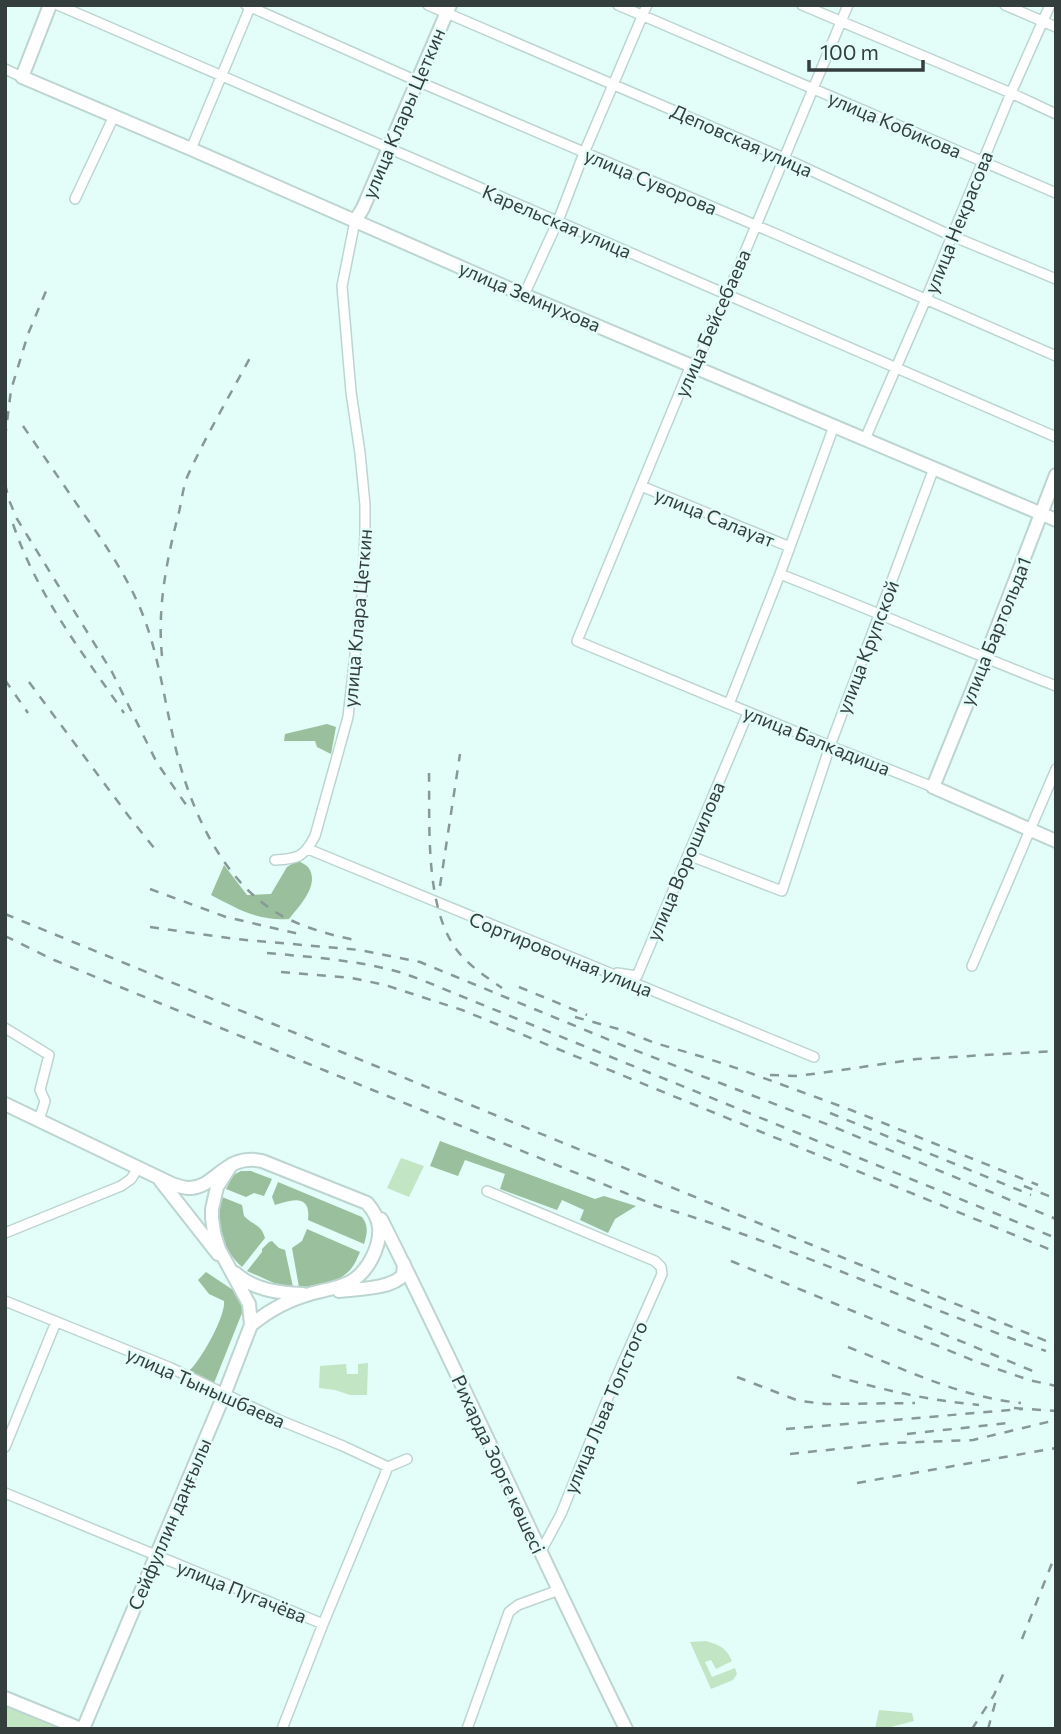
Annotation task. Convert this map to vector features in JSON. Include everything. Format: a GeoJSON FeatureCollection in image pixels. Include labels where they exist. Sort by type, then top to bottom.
{"type":"FeatureCollection","features":[{"type":"Feature","properties":{"kind":"main road"},"geometry":{"type":"LineString","coordinates":[[22,77],[50,5]]}},
{"type":"Feature","properties":{"kind":"main road","name":"улица Клары Цеткин"},"geometry":{"type":"LineString","coordinates":[[355,220],[363,208],[448,9]]}},
{"type":"Feature","properties":{"kind":"main road","name":"улица Земнухова"},"geometry":{"type":"LineString","coordinates":[[22,77],[524,295],[1056,520]]}},
{"type":"Feature","properties":{"kind":"main road","name":"улица Бартольда1"},"geometry":{"type":"LineString","coordinates":[[933,787],[1056,475]]}},
{"type":"Feature","properties":{"kind":"main road","name":"улица Балкадиша"},"geometry":{"type":"LineString","coordinates":[[933,787],[1056,841]]}},
{"type":"Feature","properties":{"kind":"main road"},"geometry":{"type":"LineString","coordinates":[[5,1104],[172,1184],[192,1188],[232,1164],[253,1159],[367,1203],[379,1227],[377,1245],[363,1271],[351,1282],[272,1309],[251,1325]]}},
{"type":"Feature","properties":{"kind":"main road"},"geometry":{"type":"LineString","coordinates":[[232,1164],[217,1187],[212,1209],[214,1233],[219,1249],[249,1304],[251,1325]]}},
{"type":"Feature","properties":{"kind":"main road"},"geometry":{"type":"LineString","coordinates":[[159,1179],[228,1265],[244,1280],[260,1288],[311,1294],[396,1285],[417,1294],[423,1302]]}},
{"type":"Feature","properties":{"kind":"main road","name":"Рихарда Зорге көшесі"},"geometry":{"type":"LineString","coordinates":[[367,1203],[379,1214],[404,1263],[626,1729]]}},
{"type":"Feature","properties":{"kind":"main road"},"geometry":{"type":"LineString","coordinates":[[377,1286],[401,1278],[404,1263]]}},
{"type":"Feature","properties":{"kind":"main road","name":"Сейфуллин даңғылы"},"geometry":{"type":"LineString","coordinates":[[83,1727],[251,1325]]}},
{"type":"Feature","properties":{"kind":"main road"},"geometry":{"type":"LineString","coordinates":[[5,1698],[83,1727]]}},
{"type":"Feature","properties":{"kind":"street","name":"Карельская улица"},"geometry":{"type":"LineString","coordinates":[[58,5],[1056,437]]}},
{"type":"Feature","properties":{"kind":"street","name":"Деповская улица"},"geometry":{"type":"LineString","coordinates":[[428,5],[448,9],[784,158],[952,236],[1056,279]]}},
{"type":"Feature","properties":{"kind":"street","name":"улица Кобикова"},"geometry":{"type":"LineString","coordinates":[[618,5],[1056,193]]}},
{"type":"Feature","properties":{"kind":"street"},"geometry":{"type":"LineString","coordinates":[[524,295],[647,5]]}},
{"type":"Feature","properties":{"kind":"street"},"geometry":{"type":"LineString","coordinates":[[802,5],[1056,114]]}},
{"type":"Feature","properties":{"kind":"street","name":"улица Бейсебаева"},"geometry":{"type":"LineString","coordinates":[[576,641],[691,365],[698,359],[727,295],[848,5]]}},
{"type":"Feature","properties":{"kind":"street"},"geometry":{"type":"LineString","coordinates":[[1005,5],[1056,27]]}},
{"type":"Feature","properties":{"kind":"street","name":"улица Некрасова"},"geometry":{"type":"LineString","coordinates":[[866,439],[1050,5]]}},
{"type":"Feature","properties":{"kind":"street"},"geometry":{"type":"LineString","coordinates":[[191,149],[249,6]]}},
{"type":"Feature","properties":{"kind":"street","name":"улица Суворова"},"geometry":{"type":"LineString","coordinates":[[249,6],[1056,356]]}},
{"type":"Feature","properties":{"kind":"street","name":"улица Земнухова"},"geometry":{"type":"LineString","coordinates":[[5,69],[22,77]]}},
{"type":"Feature","properties":{"kind":"street"},"geometry":{"type":"LineString","coordinates":[[75,199],[114,116]]}},
{"type":"Feature","properties":{"kind":"street","name":"улица Клара Цеткин"},"geometry":{"type":"LineString","coordinates":[[308,849],[315,836],[348,717],[362,594],[365,505],[351,392],[342,286],[355,220]]}},
{"type":"Feature","properties":{"kind":"street"},"geometry":{"type":"LineString","coordinates":[[729,704],[834,426]]}},
{"type":"Feature","properties":{"kind":"street","name":"улица Крупской"},"geometry":{"type":"LineString","coordinates":[[688,855],[782,891],[830,746],[934,468]]}},
{"type":"Feature","properties":{"kind":"street","name":"улица Салауат"},"geometry":{"type":"LineString","coordinates":[[641,486],[790,547]]}},
{"type":"Feature","properties":{"kind":"street","name":"улица Салауат"},"geometry":{"type":"LineString","coordinates":[[780,574],[1056,686]]}},
{"type":"Feature","properties":{"kind":"street","name":"улица Балкадиша"},"geometry":{"type":"LineString","coordinates":[[576,641],[933,787]]}},
{"type":"Feature","properties":{"kind":"street","name":"улица Ворошилова"},"geometry":{"type":"LineString","coordinates":[[601,971],[637,976],[748,713]]}},
{"type":"Feature","properties":{"kind":"street"},"geometry":{"type":"LineString","coordinates":[[972,966],[1056,769]]}},
{"type":"Feature","properties":{"kind":"street"},"geometry":{"type":"LineString","coordinates":[[275,860],[292,859],[308,849]]}},
{"type":"Feature","properties":{"kind":"street","name":"Сортировочная улица"},"geometry":{"type":"LineString","coordinates":[[308,849],[814,1057]]}},
{"type":"Feature","properties":{"kind":"street"},"geometry":{"type":"LineString","coordinates":[[5,1028],[49,1056],[40,1090],[45,1101],[39,1120]]}},
{"type":"Feature","properties":{"kind":"street"},"geometry":{"type":"LineString","coordinates":[[5,1233],[121,1186],[131,1179],[138,1168]]}},
{"type":"Feature","properties":{"kind":"street","name":"улица Льва Толстого"},"geometry":{"type":"LineString","coordinates":[[487,1191],[655,1261],[661,1267],[662,1274],[613,1385],[561,1514],[540,1553]]}},
{"type":"Feature","properties":{"kind":"street","name":"улица Тынышбаева"},"geometry":{"type":"LineString","coordinates":[[5,1301],[171,1368],[224,1395],[388,1467]]}},
{"type":"Feature","properties":{"kind":"street"},"geometry":{"type":"LineString","coordinates":[[5,1447],[56,1322]]}},
{"type":"Feature","properties":{"kind":"street"},"geometry":{"type":"LineString","coordinates":[[282,1729],[388,1467],[407,1459]]}},
{"type":"Feature","properties":{"kind":"street","name":"улица Пугачёва"},"geometry":{"type":"LineString","coordinates":[[5,1493],[323,1624]]}},
{"type":"Feature","properties":{"kind":"street"},"geometry":{"type":"LineString","coordinates":[[467,1729],[509,1612],[518,1605],[559,1590]]}},
{"type":"Feature","properties":{"kind":"green space"},"geometry":{"type":"Polygon","coordinates":[[[327,724],[336,727],[331,754],[317,747],[315,741],[284,741],[285,734],[327,724]]]}},
{"type":"Feature","properties":{"kind":"green space"},"geometry":{"type":"Polygon","coordinates":[[[298,860],[308,867],[312,880],[303,901],[289,919],[257,916],[211,895],[224,865],[247,895],[271,894],[287,867],[298,860]]]}},
{"type":"Feature","properties":{"kind":"green space"},"geometry":{"type":"Polygon","coordinates":[[[440,1141],[595,1199],[604,1196],[636,1206],[615,1219],[608,1233],[580,1220],[584,1210],[562,1200],[557,1210],[500,1189],[505,1174],[465,1160],[458,1176],[430,1166],[440,1141]]]}},
{"type":"Feature","properties":{"kind":"green space"},"geometry":{"type":"Polygon","coordinates":[[[401,1158],[424,1166],[409,1197],[387,1188],[401,1158]]]}},
{"type":"Feature","properties":{"kind":"green space"},"geometry":{"type":"Polygon","coordinates":[[[241,1171],[251,1171],[272,1179],[264,1196],[254,1193],[246,1197],[226,1189],[233,1175],[241,1171]]]}},
{"type":"Feature","properties":{"kind":"green space"},"geometry":{"type":"Polygon","coordinates":[[[278,1182],[362,1217],[367,1230],[364,1244],[308,1220],[304,1202],[294,1200],[275,1205],[272,1197],[278,1182]]]}},
{"type":"Feature","properties":{"kind":"green space"},"geometry":{"type":"Polygon","coordinates":[[[222,1197],[242,1205],[244,1216],[259,1228],[265,1238],[242,1267],[224,1244],[218,1226],[222,1197]]]}},
{"type":"Feature","properties":{"kind":"green space"},"geometry":{"type":"Polygon","coordinates":[[[307,1229],[360,1252],[350,1270],[332,1282],[299,1287],[292,1248],[302,1241],[307,1229]]]}},
{"type":"Feature","properties":{"kind":"green space"},"geometry":{"type":"Polygon","coordinates":[[[272,1241],[285,1250],[293,1287],[274,1283],[247,1271],[262,1249],[272,1241]]]}},
{"type":"Feature","properties":{"kind":"green space"},"geometry":{"type":"Polygon","coordinates":[[[206,1272],[233,1290],[244,1308],[214,1383],[188,1372],[211,1338],[224,1308],[224,1301],[209,1294],[198,1280],[206,1272]]]}},
{"type":"Feature","properties":{"kind":"green space"},"geometry":{"type":"Polygon","coordinates":[[[368,1363],[367,1395],[350,1395],[319,1388],[320,1366],[346,1364],[347,1374],[358,1374],[358,1364],[368,1363]]]}},
{"type":"Feature","properties":{"kind":"green space"},"geometry":{"type":"Polygon","coordinates":[[[706,1641],[722,1647],[732,1661],[716,1669],[711,1660],[705,1662],[712,1677],[735,1668],[737,1674],[733,1680],[711,1689],[690,1642],[706,1641]]]}},
{"type":"Feature","properties":{"kind":"green space"},"geometry":{"type":"Polygon","coordinates":[[[5,1704],[64,1729],[5,1729],[5,1704]]]}},
{"type":"Feature","properties":{"kind":"green space"},"geometry":{"type":"Polygon","coordinates":[[[879,1710],[912,1713],[914,1721],[875,1729],[879,1710]]]}},
{"type":"Feature","properties":{"kind":"railway"},"geometry":{"type":"LineString","coordinates":[[5,438],[11,390],[28,334],[49,284]]}},
{"type":"Feature","properties":{"kind":"railway"},"geometry":{"type":"LineString","coordinates":[[162,656],[164,583],[185,484],[251,356]]}},
{"type":"Feature","properties":{"kind":"railway"},"geometry":{"type":"LineString","coordinates":[[23,426],[105,545],[136,599],[154,648],[186,785],[196,811],[224,861],[241,883],[261,902],[284,917],[321,932],[360,941]]}},
{"type":"Feature","properties":{"kind":"railway"},"geometry":{"type":"LineString","coordinates":[[5,484],[17,519],[112,672],[157,763],[187,806]]}},
{"type":"Feature","properties":{"kind":"railway"},"geometry":{"type":"LineString","coordinates":[[13,524],[48,599],[124,713]]}},
{"type":"Feature","properties":{"kind":"railway"},"geometry":{"type":"LineString","coordinates":[[5,680],[28,713]]}},
{"type":"Feature","properties":{"kind":"railway"},"geometry":{"type":"LineString","coordinates":[[29,682],[158,853]]}},
{"type":"Feature","properties":{"kind":"railway"},"geometry":{"type":"LineString","coordinates":[[440,886],[460,754]]}},
{"type":"Feature","properties":{"kind":"railway"},"geometry":{"type":"LineString","coordinates":[[429,773],[431,868],[440,915],[448,936],[460,954],[502,988]]}},
{"type":"Feature","properties":{"kind":"railway"},"geometry":{"type":"LineString","coordinates":[[150,889],[226,917],[299,934]]}},
{"type":"Feature","properties":{"kind":"railway"},"geometry":{"type":"LineString","coordinates":[[5,914],[1056,1345]]}},
{"type":"Feature","properties":{"kind":"railway"},"geometry":{"type":"LineString","coordinates":[[150,927],[235,939],[360,950],[420,962],[624,1046],[829,1125],[1056,1219]]}},
{"type":"Feature","properties":{"kind":"railway"},"geometry":{"type":"LineString","coordinates":[[5,936],[54,960],[657,1206],[804,1257],[1046,1351]]}},
{"type":"Feature","properties":{"kind":"railway"},"geometry":{"type":"LineString","coordinates":[[267,953],[350,962],[413,977],[1056,1238]]}},
{"type":"Feature","properties":{"kind":"railway"},"geometry":{"type":"LineString","coordinates":[[281,972],[352,978],[385,985],[462,1010],[1056,1252]]}},
{"type":"Feature","properties":{"kind":"railway"},"geometry":{"type":"LineString","coordinates":[[519,987],[587,1015]]}},
{"type":"Feature","properties":{"kind":"railway"},"geometry":{"type":"LineString","coordinates":[[575,1017],[742,1070],[851,1110],[1038,1185]]}},
{"type":"Feature","properties":{"kind":"railway"},"geometry":{"type":"LineString","coordinates":[[770,1075],[795,1076],[917,1059],[1056,1051]]}},
{"type":"Feature","properties":{"kind":"railway"},"geometry":{"type":"LineString","coordinates":[[830,1113],[1031,1195]]}},
{"type":"Feature","properties":{"kind":"railway"},"geometry":{"type":"LineString","coordinates":[[1024,1186],[1056,1199]]}},
{"type":"Feature","properties":{"kind":"railway"},"geometry":{"type":"LineString","coordinates":[[731,1261],[977,1362],[1029,1380],[1056,1386]]}},
{"type":"Feature","properties":{"kind":"railway"},"geometry":{"type":"LineString","coordinates":[[924,1326],[1040,1374]]}},
{"type":"Feature","properties":{"kind":"railway"},"geometry":{"type":"LineString","coordinates":[[848,1347],[954,1388],[1021,1403]]}},
{"type":"Feature","properties":{"kind":"railway"},"geometry":{"type":"LineString","coordinates":[[832,1375],[905,1394],[979,1405]]}},
{"type":"Feature","properties":{"kind":"railway"},"geometry":{"type":"LineString","coordinates":[[737,1377],[799,1401],[826,1404],[915,1403]]}},
{"type":"Feature","properties":{"kind":"railway"},"geometry":{"type":"LineString","coordinates":[[1014,1408],[1056,1411]]}},
{"type":"Feature","properties":{"kind":"railway"},"geometry":{"type":"LineString","coordinates":[[786,1429],[1023,1409]]}},
{"type":"Feature","properties":{"kind":"railway"},"geometry":{"type":"LineString","coordinates":[[790,1454],[892,1443],[973,1440],[1056,1420]]}},
{"type":"Feature","properties":{"kind":"railway"},"geometry":{"type":"LineString","coordinates":[[907,1434],[1008,1423]]}},
{"type":"Feature","properties":{"kind":"railway"},"geometry":{"type":"LineString","coordinates":[[857,1483],[1056,1448]]}},
{"type":"Feature","properties":{"kind":"railway"},"geometry":{"type":"LineString","coordinates":[[1022,1639],[1056,1553]]}},
{"type":"Feature","properties":{"kind":"railway"},"geometry":{"type":"LineString","coordinates":[[972,1729],[994,1695],[1005,1670]]}},
{"type":"Feature","properties":{"kind":"railway"},"geometry":{"type":"LineString","coordinates":[[988,1729],[996,1700]]}}]}
